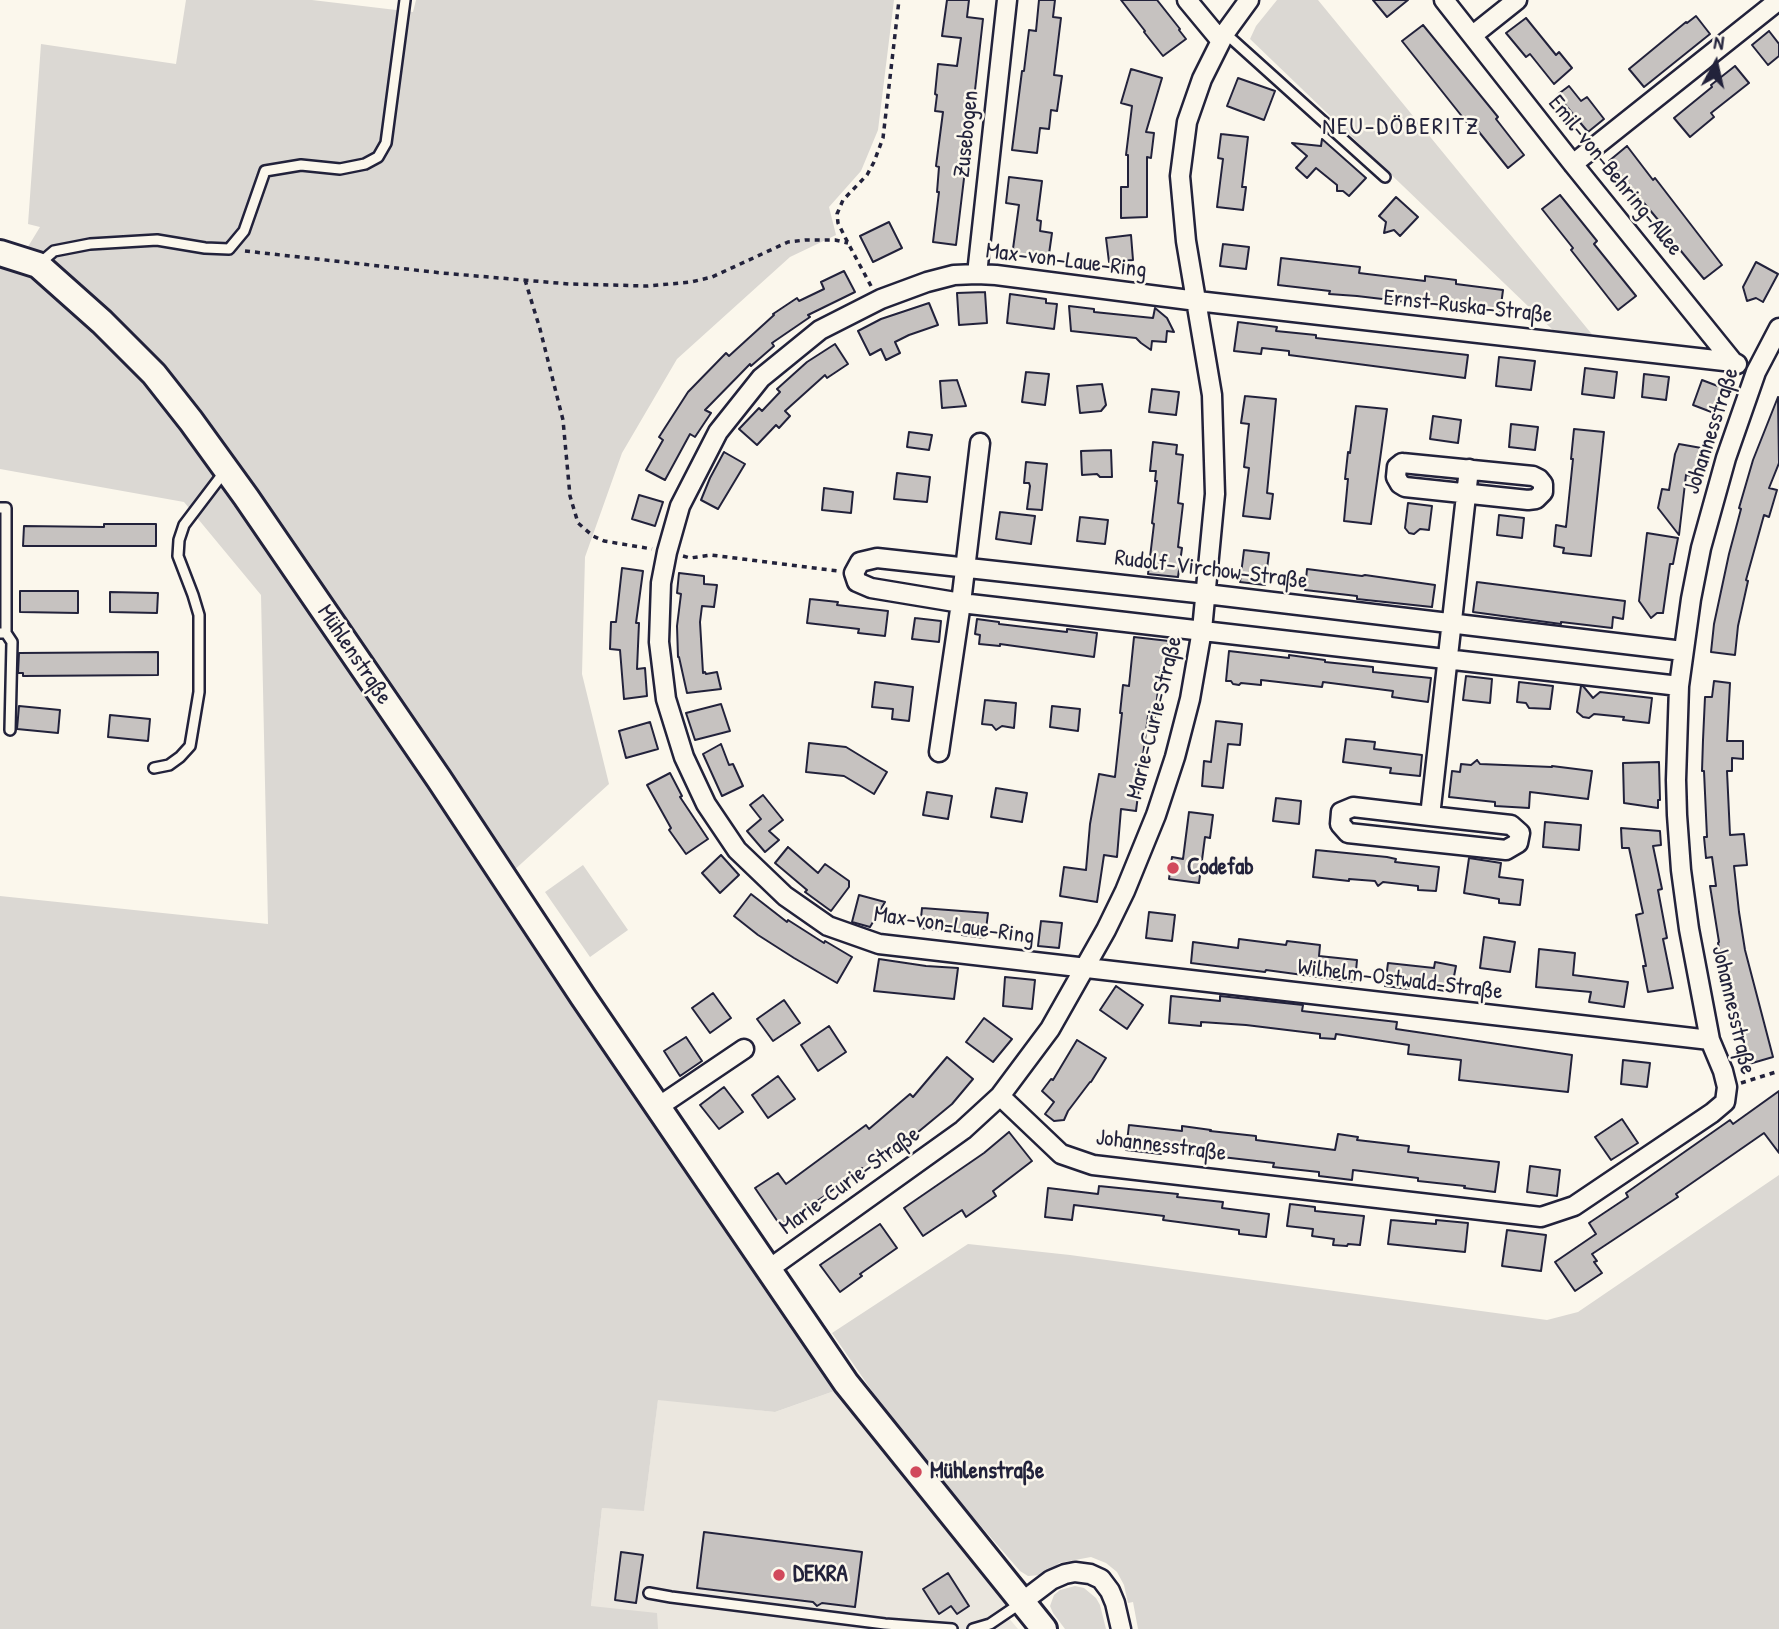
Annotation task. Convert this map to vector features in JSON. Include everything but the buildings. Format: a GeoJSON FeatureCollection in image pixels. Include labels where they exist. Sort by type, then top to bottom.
{"type":"FeatureCollection","features":[{"type":"Feature","properties":{"kind":"street","name":"Zusebogen"},"geometry":{"type":"LineString","coordinates":[[977,274],[1007,0]]}},
{"type":"Feature","properties":{"kind":"street"},"geometry":{"type":"LineString","coordinates":[[1187,0],[1223,37]]}},
{"type":"Feature","properties":{"kind":"street","name":"Marie-Curie-Straße"},"geometry":{"type":"LineString","coordinates":[[769,1269],[963,1130],[1000,1097],[1050,1029],[1106,930],[1156,815],[1190,699],[1202,630],[1215,494],[1212,395],[1186,241],[1180,176],[1186,121],[1202,79],[1223,37],[1249,0]]}},
{"type":"Feature","properties":{"kind":"street","name":"Emil-von-Behring-Allee"},"geometry":{"type":"LineString","coordinates":[[1444,0],[1733,362],[1756,372]]}},
{"type":"Feature","properties":{"kind":"street"},"geometry":{"type":"LineString","coordinates":[[1473,36],[1517,0]]}},
{"type":"Feature","properties":{"kind":"street"},"geometry":{"type":"LineString","coordinates":[[1573,164],[1779,0]]}},
{"type":"Feature","properties":{"kind":"street","name":"Mühlenstraße"},"geometry":{"type":"LineString","coordinates":[[0,253],[38,265],[102,322],[154,374],[191,421],[439,779],[846,1383],[1044,1629]]}},
{"type":"Feature","properties":{"kind":"street","name":"Max-von-Laue-Ring"},"geometry":{"type":"LineString","coordinates":[[1084,968],[879,944],[828,926],[785,896],[737,850],[706,804],[684,757],[666,699],[659,642],[662,583],[667,552],[680,506],[718,432],[761,378],[820,330],[879,300],[927,282],[954,275],[977,274],[1197,301]]}},
{"type":"Feature","properties":{"kind":"street","name":"Ernst-Ruska-Straße"},"geometry":{"type":"LineString","coordinates":[[1197,301],[1733,362]]}},
{"type":"Feature","properties":{"kind":"street","name":"Johannesstraße"},"geometry":{"type":"LineString","coordinates":[[1000,1097],[1061,1154],[1093,1165],[1541,1217],[1574,1206],[1712,1114],[1725,1102],[1727,1087],[1710,1041],[1689,929],[1680,856],[1676,780],[1679,686],[1701,548],[1726,458],[1756,372],[1779,328]]}},
{"type":"Feature","properties":{"kind":"street"},"geometry":{"type":"LineString","coordinates":[[939,752],[961,603],[980,443]]}},
{"type":"Feature","properties":{"kind":"street"},"geometry":{"type":"LineString","coordinates":[[1402,463],[1409,463],[1533,476],[1543,484],[1543,492],[1536,499],[1467,494],[1405,487],[1396,477],[1397,467],[1402,463]]}},
{"type":"Feature","properties":{"kind":"street"},"geometry":{"type":"LineString","coordinates":[[1430,816],[1469,469]]}},
{"type":"Feature","properties":{"kind":"street","name":"Rudolf-Virchow-Straße"},"geometry":{"type":"LineString","coordinates":[[854,573],[860,562],[877,558],[1683,651]]}},
{"type":"Feature","properties":{"kind":"street"},"geometry":{"type":"LineString","coordinates":[[854,573],[857,582],[871,588],[961,603],[1679,686]]}},
{"type":"Feature","properties":{"kind":"street"},"geometry":{"type":"LineString","coordinates":[[1353,807],[1430,816],[1511,825],[1520,833],[1518,843],[1506,850],[1348,833],[1340,824],[1341,812],[1353,807]]}},
{"type":"Feature","properties":{"kind":"street","name":"Wilhelm-Ostwald-Straße"},"geometry":{"type":"LineString","coordinates":[[1084,968],[1710,1041]]}},
{"type":"Feature","properties":{"kind":"street"},"geometry":{"type":"LineString","coordinates":[[658,1107],[744,1049]]}},
{"type":"Feature","properties":{"kind":"street"},"geometry":{"type":"LineString","coordinates":[[1022,1602],[1065,1573],[1090,1574],[1101,1579],[1110,1591],[1121,1629]]}},
{"type":"Feature","properties":{"kind":"lane"},"geometry":{"type":"LineString","coordinates":[[38,265],[54,251],[90,244],[157,240],[229,249],[244,231],[265,171],[301,165],[340,169],[365,164],[378,157],[386,143],[405,0]]}},
{"type":"Feature","properties":{"kind":"lane"},"geometry":{"type":"LineString","coordinates":[[1223,37],[1385,177]]}},
{"type":"Feature","properties":{"kind":"lane"},"geometry":{"type":"LineString","coordinates":[[154,768],[169,765],[190,746],[200,692],[199,615],[178,556],[179,540],[184,525],[226,469]]}},
{"type":"Feature","properties":{"kind":"lane"},"geometry":{"type":"LineString","coordinates":[[0,508],[6,508],[3,633],[12,642],[10,730]]}},
{"type":"Feature","properties":{"kind":"lane"},"geometry":{"type":"LineString","coordinates":[[649,1593],[885,1624],[952,1629]]}},
{"type":"Feature","properties":{"kind":"lane"},"geometry":{"type":"LineString","coordinates":[[973,1629],[990,1624],[1022,1602]]}},
{"type":"Feature","properties":{"kind":"path"},"geometry":{"type":"LineString","coordinates":[[879,300],[838,223],[837,214],[843,200],[867,175],[883,138],[899,0]]}},
{"type":"Feature","properties":{"kind":"path"},"geometry":{"type":"LineString","coordinates":[[229,249],[442,273],[569,284],[648,286],[712,277],[788,242],[835,240],[848,243]]}},
{"type":"Feature","properties":{"kind":"path"},"geometry":{"type":"LineString","coordinates":[[525,279],[563,420],[570,496],[578,523],[593,536],[604,541],[679,553],[683,557],[711,555],[854,573]]}},
{"type":"Feature","properties":{"kind":"path"},"geometry":{"type":"LineString","coordinates":[[1727,1087],[1779,1071]]}},
{"type":"Feature","properties":{"kind":"shaded area"},"geometry":{"type":"Polygon","coordinates":[[[186,0],[312,0],[413,12],[416,0],[894,0],[878,130],[861,171],[829,207],[836,235],[790,257],[677,359],[622,453],[585,557],[582,674],[609,784],[512,872],[175,382],[26,250],[40,227],[28,224],[41,44],[176,64],[186,0]]]}},
{"type":"Feature","properties":{"kind":"shaded area"},"geometry":{"type":"Polygon","coordinates":[[[1277,0],[1318,0],[1595,338],[1556,333],[1250,39],[1256,26],[1277,0]]]}},
{"type":"Feature","properties":{"kind":"shaded area"},"geometry":{"type":"Polygon","coordinates":[[[0,262],[35,275],[142,375],[212,466],[840,1389],[775,1412],[658,1400],[644,1511],[602,1508],[591,1606],[657,1613],[658,1629],[0,1629],[0,896],[268,924],[261,595],[184,502],[0,469],[0,262]]]}},
{"type":"Feature","properties":{"kind":"shaded area"},"geometry":{"type":"Polygon","coordinates":[[[583,865],[628,930],[590,957],[545,892],[583,865]]]}},
{"type":"Feature","properties":{"kind":"shaded area"},"geometry":{"type":"Polygon","coordinates":[[[1779,1175],[1779,1629],[1138,1629],[1133,1602],[1128,1603],[1124,1585],[1117,1572],[1106,1563],[1091,1557],[1059,1563],[1041,1575],[1028,1576],[1020,1571],[905,1439],[832,1333],[968,1244],[1070,1255],[1547,1320],[1578,1312],[1779,1175]]]}},
{"type":"Feature","properties":{"kind":"shaded area"},"geometry":{"type":"Polygon","coordinates":[[[840,1389],[1021,1605],[1007,1616],[1018,1629],[593,1629],[591,1606],[602,1508],[644,1510],[658,1399],[775,1412],[840,1389]]]}},
{"type":"Feature","properties":{"kind":"shaded area"},"geometry":{"type":"Polygon","coordinates":[[[1075,1586],[1084,1588],[1096,1598],[1106,1629],[1065,1629],[1053,1613],[1050,1606],[1054,1595],[1060,1590],[1075,1586]]]}},
{"type":"Feature","properties":{"kind":"place","name":"Codefab"},"geometry":{"type":"Point","coordinates":[1173,868]}},
{"type":"Feature","properties":{"kind":"place","name":"Mühlenstraße"},"geometry":{"type":"Point","coordinates":[916,1472]}},
{"type":"Feature","properties":{"kind":"place","name":"DEKRA"},"geometry":{"type":"Point","coordinates":[779,1575]}},
{"type":"Feature","properties":{"kind":"district","name":"NEU-DÖBERITZ"},"geometry":{"type":"Point","coordinates":[1401,128]}}]}
